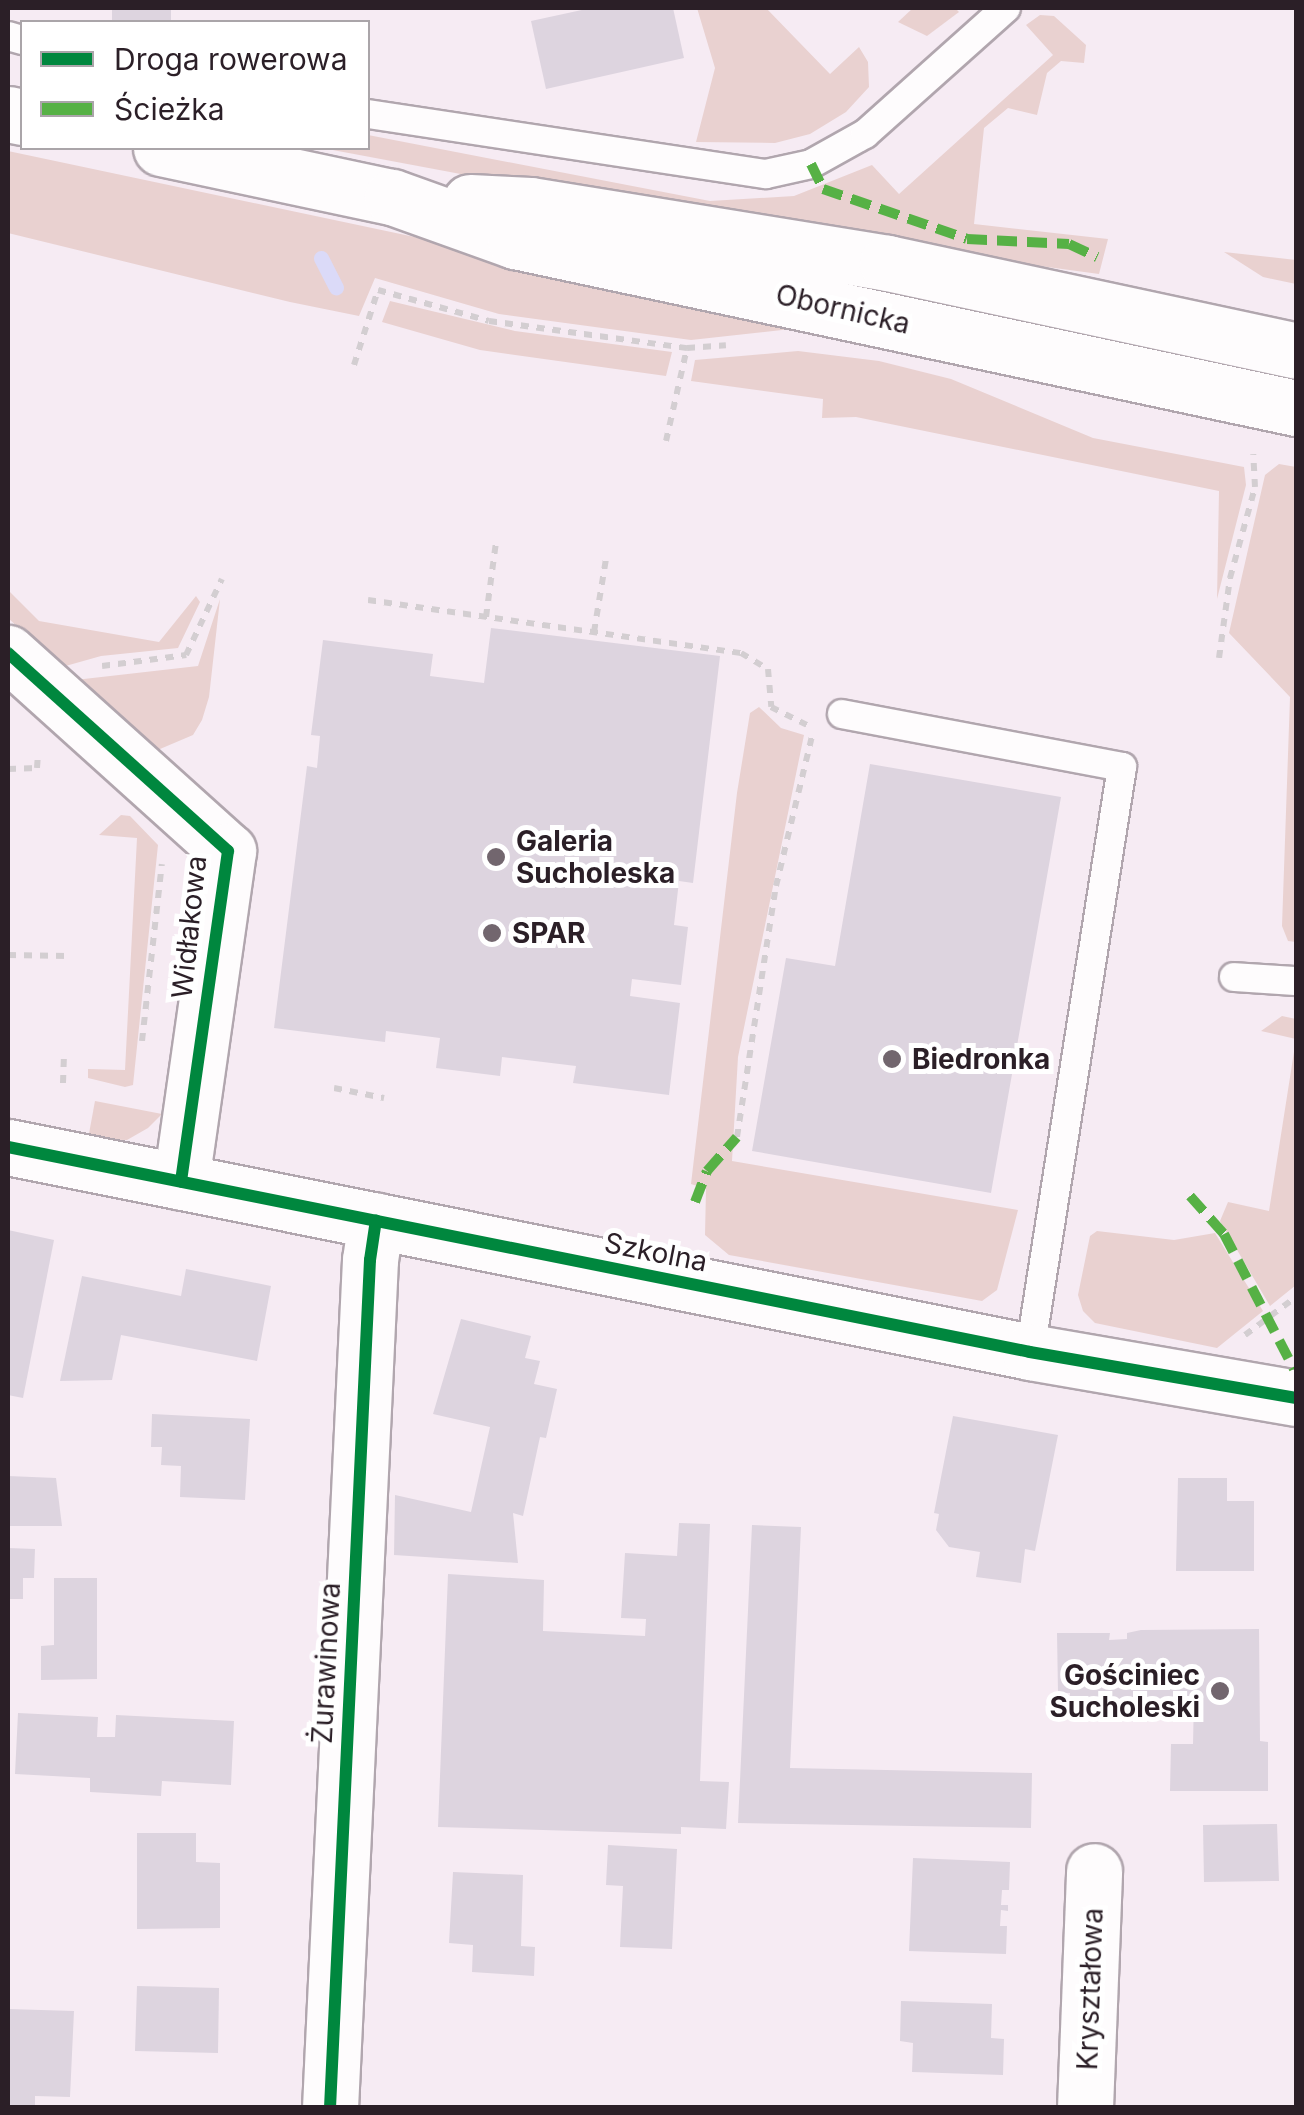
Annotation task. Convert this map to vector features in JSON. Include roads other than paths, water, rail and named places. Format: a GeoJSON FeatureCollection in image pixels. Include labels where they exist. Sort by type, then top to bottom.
{"type":"FeatureCollection","features":[{"type":"Feature","properties":{"kind":"street","name":"Obornicka"},"geometry":{"type":"LineString","coordinates":[[170,150],[392,198],[515,241],[1296,408]]}},
{"type":"Feature","properties":{"kind":"street","name":"Obornicka"},"geometry":{"type":"LineString","coordinates":[[392,198],[530,205],[868,260],[1296,351]]}},
{"type":"Feature","properties":{"kind":"street","name":"Widłakowa"},"geometry":{"type":"LineString","coordinates":[[8,652],[228,851],[181,1182]]}},
{"type":"Feature","properties":{"kind":"street","name":"Szkolna"},"geometry":{"type":"LineString","coordinates":[[8,1148],[1030,1352],[1296,1398]]}},
{"type":"Feature","properties":{"kind":"street","name":"Żurawinowa"},"geometry":{"type":"LineString","coordinates":[[330,2108],[370,1260],[376,1220]]}},
{"type":"Feature","properties":{"kind":"street","name":"Kryształowa"},"geometry":{"type":"LineString","coordinates":[[1085,2108],[1094,1870]]}},
{"type":"Feature","properties":{"kind":"lane"},"geometry":{"type":"LineString","coordinates":[[370,114],[766,174],[811,164],[865,134],[1006,8]]}},
{"type":"Feature","properties":{"kind":"lane"},"geometry":{"type":"LineString","coordinates":[[828,718],[1122,767],[1030,1352]]}},
{"type":"Feature","properties":{"kind":"lane"},"geometry":{"type":"LineString","coordinates":[[1234,977],[1296,981]]}},
{"type":"Feature","properties":{"kind":"waterway"},"geometry":{"type":"LineString","coordinates":[[321,258],[336,287]]}},
{"type":"Feature","properties":{"kind":"place","name":"Galeria Sucholeska"},"geometry":{"type":"Point","coordinates":[496,857]}},
{"type":"Feature","properties":{"kind":"place","name":"SPAR"},"geometry":{"type":"Point","coordinates":[492,933]}},
{"type":"Feature","properties":{"kind":"place","name":"Biedronka"},"geometry":{"type":"Point","coordinates":[892,1059]}},
{"type":"Feature","properties":{"kind":"place","name":"Gościniec Sucholeski"},"geometry":{"type":"Point","coordinates":[1220,1691]}}]}
